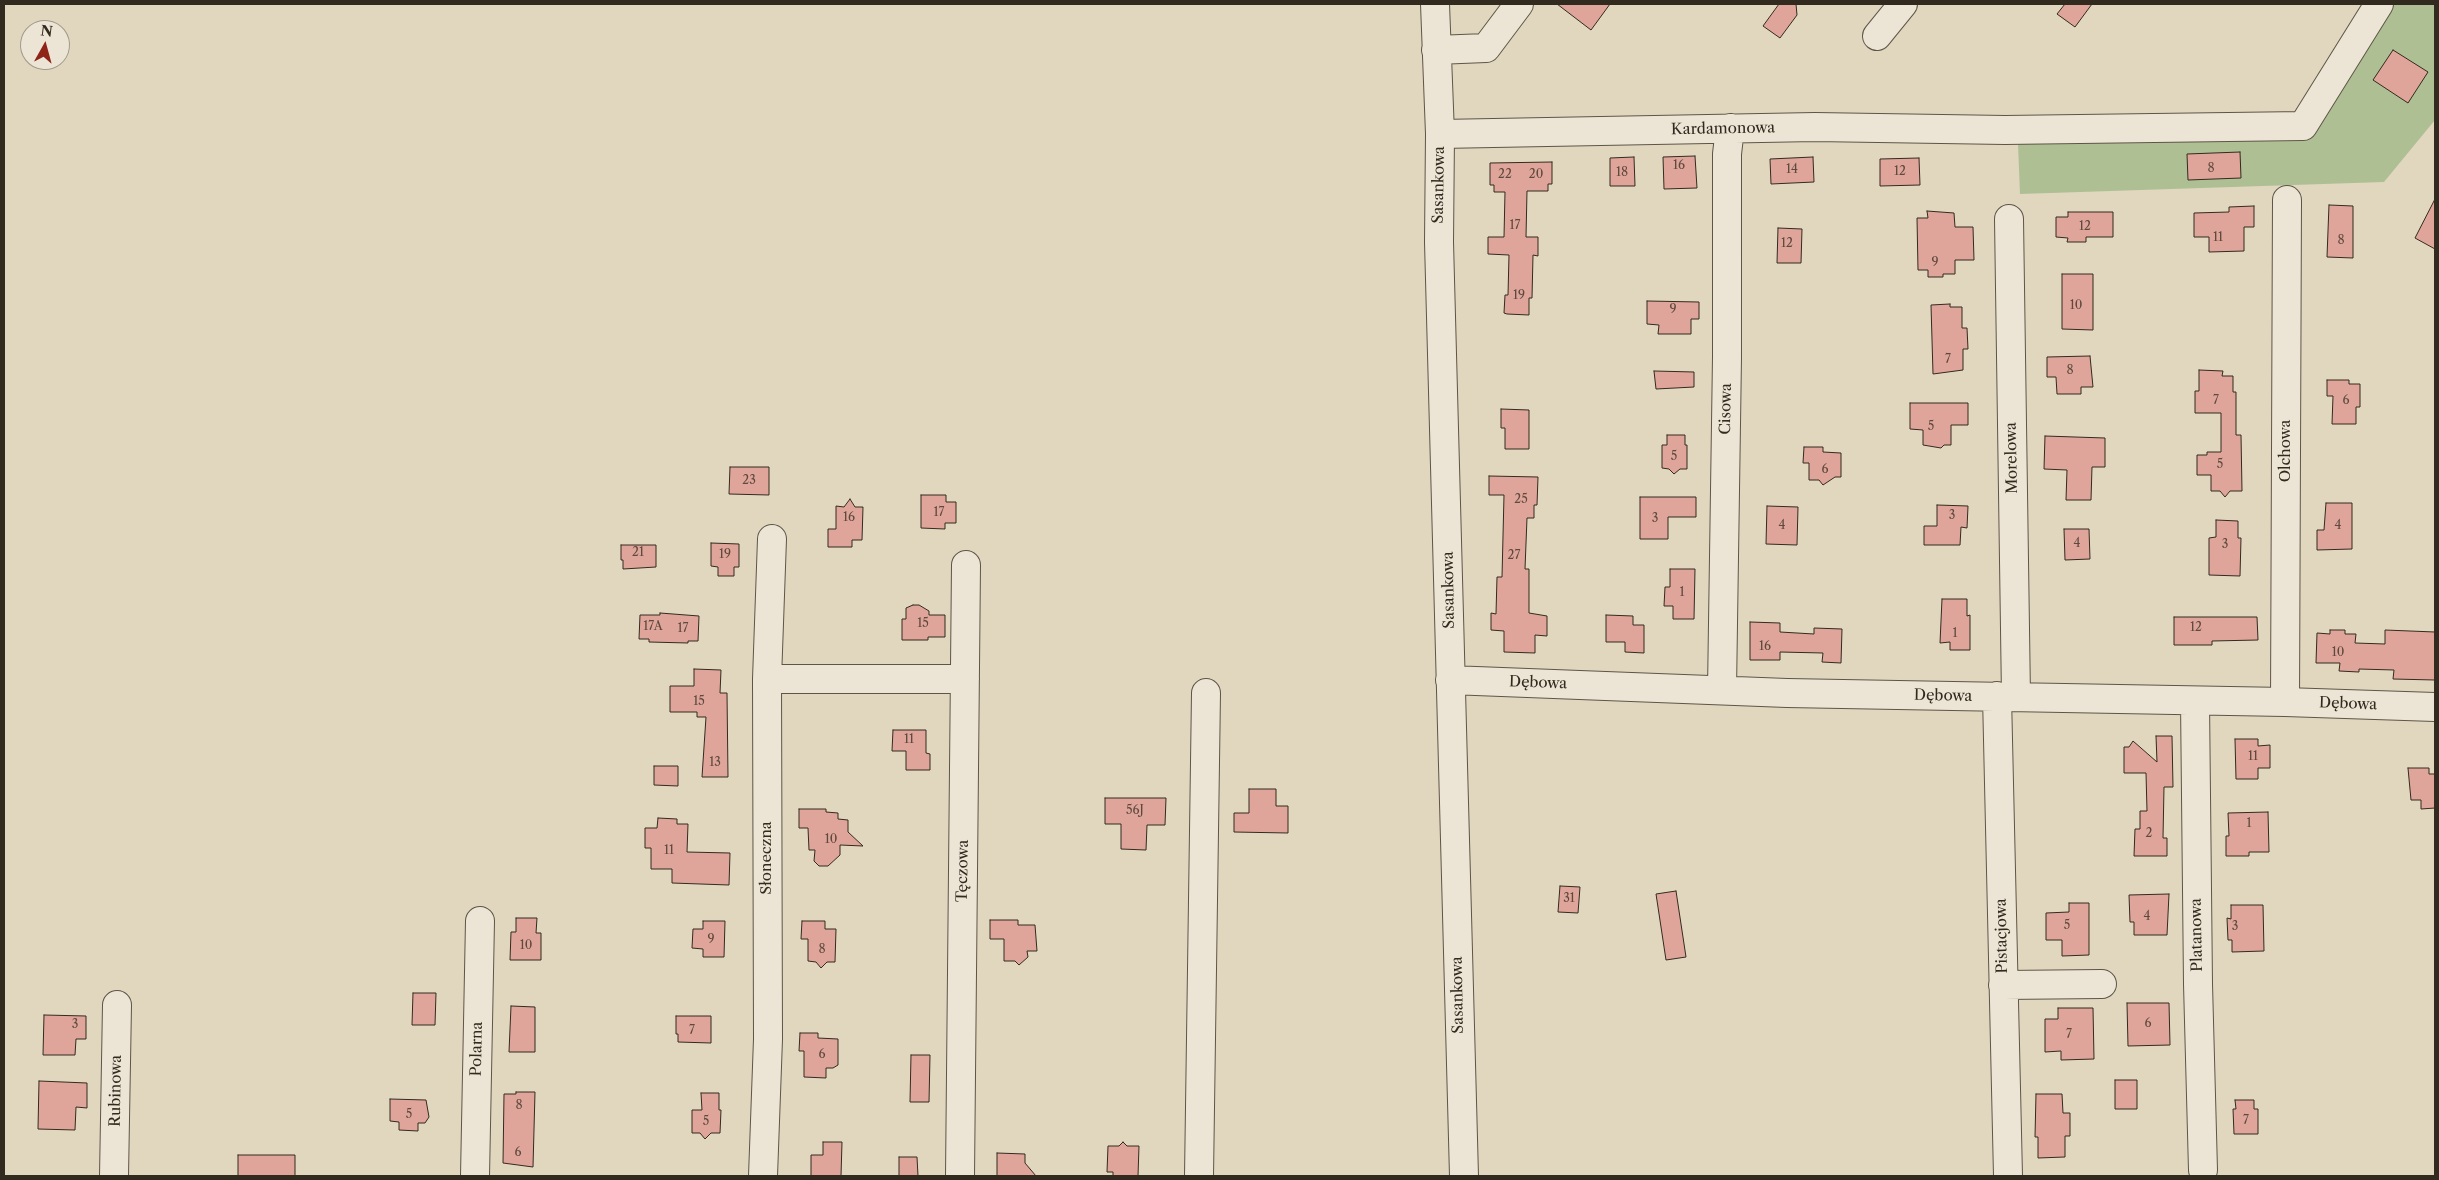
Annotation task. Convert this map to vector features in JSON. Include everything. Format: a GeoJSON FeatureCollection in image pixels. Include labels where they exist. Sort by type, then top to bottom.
{"type":"FeatureCollection","features":[{"type":"Feature","properties":{"kind":"street","name":"Sasankowa"},"geometry":{"type":"LineString","coordinates":[[1435,4],[1440,134],[1439,242],[1447,465],[1450,680],[1464,1176]]}},
{"type":"Feature","properties":{"kind":"street"},"geometry":{"type":"LineString","coordinates":[[1436,50],[1486,48],[1518,4]]}},
{"type":"Feature","properties":{"kind":"street"},"geometry":{"type":"LineString","coordinates":[[1877,36],[1903,4]]}},
{"type":"Feature","properties":{"kind":"street","name":"Kardamonowa"},"geometry":{"type":"LineString","coordinates":[[1440,134],[1730,128],[2005,130],[2302,126],[2379,4]]}},
{"type":"Feature","properties":{"kind":"street","name":"Cisowa"},"geometry":{"type":"LineString","coordinates":[[1722,690],[1727,357],[1727,154],[1730,128]]}},
{"type":"Feature","properties":{"kind":"street","name":"Olchowa"},"geometry":{"type":"LineString","coordinates":[[2284,702],[2287,200]]}},
{"type":"Feature","properties":{"kind":"street","name":"Morelowa"},"geometry":{"type":"LineString","coordinates":[[2006,697],[2009,219]]}},
{"type":"Feature","properties":{"kind":"street","name":"Słoneczna"},"geometry":{"type":"LineString","coordinates":[[763,1176],[768,1039],[767,679],[772,539]]}},
{"type":"Feature","properties":{"kind":"street","name":"Tęczowa"},"geometry":{"type":"LineString","coordinates":[[960,1176],[966,565]]}},
{"type":"Feature","properties":{"kind":"street"},"geometry":{"type":"LineString","coordinates":[[767,679],[965,679]]}},
{"type":"Feature","properties":{"kind":"street","name":"Dębowa"},"geometry":{"type":"LineString","coordinates":[[1450,680],[1797,693],[2284,702],[2435,707]]}},
{"type":"Feature","properties":{"kind":"street"},"geometry":{"type":"LineString","coordinates":[[1199,1176],[1206,693]]}},
{"type":"Feature","properties":{"kind":"street","name":"Pistacjowa"},"geometry":{"type":"LineString","coordinates":[[2006,697],[2003,985],[2008,1176]]}},
{"type":"Feature","properties":{"kind":"street","name":"Platanowa"},"geometry":{"type":"LineString","coordinates":[[2195,701],[2198,984],[2203,1170]]}},
{"type":"Feature","properties":{"kind":"street","name":"Polarna"},"geometry":{"type":"LineString","coordinates":[[475,1176],[480,921]]}},
{"type":"Feature","properties":{"kind":"street"},"geometry":{"type":"LineString","coordinates":[[2003,985],[2102,984]]}},
{"type":"Feature","properties":{"kind":"street","name":"Rubinowa"},"geometry":{"type":"LineString","coordinates":[[114,1176],[117,1005]]}},
{"type":"Feature","properties":{"kind":"green space"},"geometry":{"type":"Polygon","coordinates":[[[2381,4],[2435,4],[2435,120],[2384,182],[2020,194],[2017,119],[2301,120],[2381,4]]]}},
{"type":"Feature","properties":{"kind":"building"},"geometry":{"type":"Polygon","coordinates":[[[1557,4],[1610,4],[1591,30],[1557,4]]]}},
{"type":"Feature","properties":{"kind":"building"},"geometry":{"type":"Polygon","coordinates":[[[1779,4],[1796,4],[1797,15],[1780,38],[1763,26],[1779,4]]]}},
{"type":"Feature","properties":{"kind":"building"},"geometry":{"type":"Polygon","coordinates":[[[2065,4],[2092,4],[2075,27],[2057,14],[2065,4]]]}},
{"type":"Feature","properties":{"kind":"building"},"geometry":{"type":"Polygon","coordinates":[[[2393,50],[2428,72],[2408,103],[2373,80],[2393,50]]]}},
{"type":"Feature","properties":{"kind":"building"},"geometry":{"type":"Polygon","coordinates":[[[2240,152],[2241,178],[2188,180],[2187,154],[2240,152]]]}},
{"type":"Feature","properties":{"kind":"building"},"geometry":{"type":"Polygon","coordinates":[[[1695,156],[1697,188],[1664,189],[1663,157],[1695,156]]]}},
{"type":"Feature","properties":{"kind":"building"},"geometry":{"type":"Polygon","coordinates":[[[1634,157],[1635,186],[1610,186],[1610,158],[1634,157]]]}},
{"type":"Feature","properties":{"kind":"building"},"geometry":{"type":"Polygon","coordinates":[[[1813,157],[1814,182],[1771,184],[1770,159],[1813,157]]]}},
{"type":"Feature","properties":{"kind":"building"},"geometry":{"type":"Polygon","coordinates":[[[1919,158],[1920,185],[1880,186],[1880,159],[1919,158]]]}},
{"type":"Feature","properties":{"kind":"building"},"geometry":{"type":"Polygon","coordinates":[[[1552,162],[1552,184],[1548,184],[1548,191],[1527,191],[1526,237],[1538,237],[1538,256],[1533,255],[1532,298],[1529,298],[1529,315],[1507,314],[1504,313],[1505,295],[1508,295],[1509,255],[1488,254],[1488,237],[1504,237],[1505,192],[1494,192],[1494,185],[1490,185],[1490,163],[1552,162]]]}},
{"type":"Feature","properties":{"kind":"building"},"geometry":{"type":"Polygon","coordinates":[[[2435,199],[2435,249],[2415,238],[2435,199]]]}},
{"type":"Feature","properties":{"kind":"building"},"geometry":{"type":"Polygon","coordinates":[[[2329,205],[2353,206],[2353,258],[2327,257],[2329,205]]]}},
{"type":"Feature","properties":{"kind":"building"},"geometry":{"type":"Polygon","coordinates":[[[2254,206],[2254,227],[2244,227],[2244,251],[2209,252],[2209,237],[2194,237],[2194,213],[2229,212],[2229,207],[2254,206]]]}},
{"type":"Feature","properties":{"kind":"building"},"geometry":{"type":"Polygon","coordinates":[[[1927,211],[1954,213],[1955,227],[1973,227],[1974,260],[1955,260],[1955,274],[1943,274],[1943,277],[1928,277],[1928,270],[1918,270],[1917,218],[1928,218],[1927,211]]]}},
{"type":"Feature","properties":{"kind":"building"},"geometry":{"type":"Polygon","coordinates":[[[2068,212],[2113,212],[2113,237],[2086,237],[2086,242],[2067,242],[2068,238],[2056,237],[2056,217],[2068,217],[2068,212]]]}},
{"type":"Feature","properties":{"kind":"building"},"geometry":{"type":"Polygon","coordinates":[[[1778,228],[1802,229],[1801,263],[1777,263],[1778,228]]]}},
{"type":"Feature","properties":{"kind":"building"},"geometry":{"type":"Polygon","coordinates":[[[2062,274],[2093,274],[2093,330],[2062,329],[2062,274]]]}},
{"type":"Feature","properties":{"kind":"building"},"geometry":{"type":"Polygon","coordinates":[[[1647,301],[1699,302],[1699,319],[1691,319],[1691,334],[1658,334],[1659,325],[1647,324],[1647,301]]]}},
{"type":"Feature","properties":{"kind":"building"},"geometry":{"type":"Polygon","coordinates":[[[1950,304],[1950,307],[1962,307],[1962,328],[1967,328],[1968,349],[1963,349],[1963,370],[1933,374],[1931,305],[1950,304]]]}},
{"type":"Feature","properties":{"kind":"building"},"geometry":{"type":"Polygon","coordinates":[[[2090,356],[2093,387],[2081,387],[2081,394],[2057,394],[2056,377],[2047,377],[2047,357],[2090,356]]]}},
{"type":"Feature","properties":{"kind":"building"},"geometry":{"type":"Polygon","coordinates":[[[2199,370],[2223,371],[2222,376],[2233,376],[2233,392],[2236,392],[2236,435],[2241,435],[2242,491],[2230,491],[2225,497],[2220,491],[2211,491],[2211,475],[2197,475],[2197,455],[2207,455],[2207,452],[2221,452],[2221,413],[2195,413],[2195,391],[2199,391],[2199,370]]]}},
{"type":"Feature","properties":{"kind":"building"},"geometry":{"type":"Polygon","coordinates":[[[1654,371],[1694,372],[1694,387],[1656,389],[1654,371]]]}},
{"type":"Feature","properties":{"kind":"building"},"geometry":{"type":"Polygon","coordinates":[[[2327,380],[2349,380],[2349,384],[2360,384],[2360,407],[2356,407],[2356,424],[2332,424],[2333,396],[2327,396],[2327,380]]]}},
{"type":"Feature","properties":{"kind":"building"},"geometry":{"type":"Polygon","coordinates":[[[1910,403],[1968,403],[1968,425],[1951,425],[1951,445],[1944,445],[1941,448],[1923,445],[1923,430],[1910,429],[1910,403]]]}},
{"type":"Feature","properties":{"kind":"building"},"geometry":{"type":"Polygon","coordinates":[[[1501,409],[1529,410],[1529,449],[1505,449],[1505,428],[1501,428],[1501,409]]]}},
{"type":"Feature","properties":{"kind":"building"},"geometry":{"type":"Polygon","coordinates":[[[1667,435],[1685,435],[1685,445],[1687,445],[1687,469],[1680,469],[1674,474],[1669,469],[1662,468],[1662,445],[1667,445],[1667,435]]]}},
{"type":"Feature","properties":{"kind":"building"},"geometry":{"type":"Polygon","coordinates":[[[2045,436],[2105,438],[2105,467],[2092,467],[2091,500],[2066,500],[2067,470],[2044,469],[2045,436]]]}},
{"type":"Feature","properties":{"kind":"building"},"geometry":{"type":"Polygon","coordinates":[[[1804,447],[1823,447],[1823,452],[1841,453],[1841,477],[1835,477],[1823,485],[1819,480],[1809,480],[1809,463],[1803,463],[1804,447]]]}},
{"type":"Feature","properties":{"kind":"building"},"geometry":{"type":"Polygon","coordinates":[[[730,467],[769,467],[769,495],[729,494],[730,467]]]}},
{"type":"Feature","properties":{"kind":"building"},"geometry":{"type":"Polygon","coordinates":[[[1489,476],[1538,477],[1537,505],[1534,505],[1534,518],[1527,518],[1525,569],[1529,569],[1529,613],[1547,616],[1547,636],[1535,635],[1535,653],[1504,652],[1504,631],[1491,630],[1491,613],[1496,614],[1497,577],[1502,577],[1504,495],[1489,495],[1489,476]]]}},
{"type":"Feature","properties":{"kind":"building"},"geometry":{"type":"Polygon","coordinates":[[[921,495],[946,495],[946,502],[956,502],[956,523],[945,523],[945,529],[921,528],[921,495]]]}},
{"type":"Feature","properties":{"kind":"building"},"geometry":{"type":"Polygon","coordinates":[[[1640,497],[1696,497],[1696,517],[1668,517],[1668,539],[1640,539],[1640,497]]]}},
{"type":"Feature","properties":{"kind":"building"},"geometry":{"type":"Polygon","coordinates":[[[850,499],[855,507],[863,507],[862,540],[852,540],[852,547],[828,547],[828,529],[836,529],[836,506],[844,507],[850,499]]]}},
{"type":"Feature","properties":{"kind":"building"},"geometry":{"type":"Polygon","coordinates":[[[2326,503],[2352,503],[2352,549],[2317,550],[2317,530],[2324,530],[2326,503]]]}},
{"type":"Feature","properties":{"kind":"building"},"geometry":{"type":"Polygon","coordinates":[[[1937,505],[1968,506],[1967,528],[1961,527],[1960,545],[1924,545],[1924,526],[1937,526],[1937,505]]]}},
{"type":"Feature","properties":{"kind":"building"},"geometry":{"type":"Polygon","coordinates":[[[1767,506],[1798,507],[1797,545],[1766,544],[1767,506]]]}},
{"type":"Feature","properties":{"kind":"building"},"geometry":{"type":"Polygon","coordinates":[[[2216,520],[2238,521],[2238,538],[2241,538],[2240,576],[2209,575],[2209,538],[2216,537],[2216,520]]]}},
{"type":"Feature","properties":{"kind":"building"},"geometry":{"type":"Polygon","coordinates":[[[2064,529],[2089,529],[2090,559],[2065,560],[2064,529]]]}},
{"type":"Feature","properties":{"kind":"building"},"geometry":{"type":"Polygon","coordinates":[[[711,543],[739,544],[739,567],[734,567],[734,576],[718,576],[718,567],[711,566],[711,543]]]}},
{"type":"Feature","properties":{"kind":"building"},"geometry":{"type":"Polygon","coordinates":[[[621,545],[656,545],[656,567],[623,569],[621,545]]]}},
{"type":"Feature","properties":{"kind":"building"},"geometry":{"type":"Polygon","coordinates":[[[1670,569],[1695,569],[1694,619],[1673,619],[1673,606],[1664,606],[1665,587],[1670,587],[1670,569]]]}},
{"type":"Feature","properties":{"kind":"building"},"geometry":{"type":"Polygon","coordinates":[[[1942,599],[1967,599],[1967,616],[1970,615],[1970,650],[1950,650],[1950,642],[1940,643],[1942,599]]]}},
{"type":"Feature","properties":{"kind":"building"},"geometry":{"type":"Polygon","coordinates":[[[919,605],[929,611],[929,615],[945,615],[945,637],[928,637],[928,640],[902,640],[902,619],[906,619],[906,608],[919,605]]]}},
{"type":"Feature","properties":{"kind":"building"},"geometry":{"type":"Polygon","coordinates":[[[660,613],[699,616],[698,641],[688,641],[688,643],[649,642],[649,639],[639,639],[640,615],[660,615],[660,613]]]}},
{"type":"Feature","properties":{"kind":"building"},"geometry":{"type":"Polygon","coordinates":[[[1606,615],[1633,616],[1633,625],[1644,625],[1644,653],[1625,652],[1625,642],[1606,642],[1606,615]]]}},
{"type":"Feature","properties":{"kind":"building"},"geometry":{"type":"Polygon","coordinates":[[[2174,617],[2257,617],[2258,640],[2212,641],[2212,645],[2174,645],[2174,617]]]}},
{"type":"Feature","properties":{"kind":"building"},"geometry":{"type":"Polygon","coordinates":[[[1750,622],[1780,623],[1780,632],[1814,634],[1814,628],[1842,629],[1841,663],[1822,662],[1823,653],[1780,652],[1780,660],[1750,660],[1750,622]]]}},
{"type":"Feature","properties":{"kind":"building"},"geometry":{"type":"Polygon","coordinates":[[[2330,630],[2345,630],[2345,634],[2356,634],[2355,643],[2385,644],[2385,630],[2435,632],[2435,680],[2393,679],[2394,670],[2359,669],[2359,672],[2339,671],[2340,663],[2316,663],[2317,633],[2330,634],[2330,630]]]}},
{"type":"Feature","properties":{"kind":"building"},"geometry":{"type":"Polygon","coordinates":[[[694,669],[721,670],[720,693],[727,693],[728,777],[702,777],[706,717],[697,717],[697,712],[670,712],[670,686],[694,686],[694,669]]]}},
{"type":"Feature","properties":{"kind":"building"},"geometry":{"type":"Polygon","coordinates":[[[893,730],[926,730],[926,753],[930,754],[930,770],[906,770],[906,751],[892,751],[893,730]]]}},
{"type":"Feature","properties":{"kind":"building"},"geometry":{"type":"Polygon","coordinates":[[[2156,736],[2172,736],[2173,787],[2164,787],[2163,838],[2167,838],[2167,856],[2134,856],[2135,829],[2140,829],[2140,811],[2147,811],[2146,773],[2124,773],[2124,747],[2129,747],[2133,741],[2157,762],[2156,736]]]}},
{"type":"Feature","properties":{"kind":"building"},"geometry":{"type":"Polygon","coordinates":[[[2235,739],[2258,739],[2258,746],[2270,745],[2270,768],[2258,768],[2258,779],[2236,779],[2235,739]]]}},
{"type":"Feature","properties":{"kind":"building"},"geometry":{"type":"Polygon","coordinates":[[[654,766],[678,766],[678,786],[654,785],[654,766]]]}},
{"type":"Feature","properties":{"kind":"building"},"geometry":{"type":"Polygon","coordinates":[[[2408,768],[2429,768],[2429,774],[2435,774],[2435,808],[2421,809],[2421,800],[2411,800],[2408,768]]]}},
{"type":"Feature","properties":{"kind":"building"},"geometry":{"type":"Polygon","coordinates":[[[1249,789],[1276,789],[1276,806],[1288,806],[1288,833],[1234,832],[1234,813],[1249,813],[1249,789]]]}},
{"type":"Feature","properties":{"kind":"building"},"geometry":{"type":"Polygon","coordinates":[[[1105,798],[1166,798],[1165,825],[1147,825],[1146,850],[1121,849],[1121,824],[1105,824],[1105,798]]]}},
{"type":"Feature","properties":{"kind":"building"},"geometry":{"type":"Polygon","coordinates":[[[799,809],[826,809],[826,812],[838,813],[838,819],[848,820],[848,832],[863,846],[840,845],[840,855],[828,866],[819,866],[814,861],[815,850],[809,850],[808,828],[799,828],[799,809]]]}},
{"type":"Feature","properties":{"kind":"building"},"geometry":{"type":"Polygon","coordinates":[[[2268,812],[2269,852],[2249,852],[2249,856],[2226,856],[2226,836],[2229,836],[2228,813],[2268,812]]]}},
{"type":"Feature","properties":{"kind":"building"},"geometry":{"type":"Polygon","coordinates":[[[658,818],[677,819],[677,824],[688,824],[687,852],[730,853],[729,885],[672,883],[672,869],[651,869],[651,848],[645,848],[645,828],[657,828],[658,818]]]}},
{"type":"Feature","properties":{"kind":"building"},"geometry":{"type":"Polygon","coordinates":[[[1560,886],[1580,887],[1578,913],[1558,912],[1560,886]]]}},
{"type":"Feature","properties":{"kind":"building"},"geometry":{"type":"Polygon","coordinates":[[[1676,891],[1686,957],[1666,960],[1656,894],[1676,891]]]}},
{"type":"Feature","properties":{"kind":"building"},"geometry":{"type":"Polygon","coordinates":[[[2169,894],[2167,935],[2134,935],[2134,922],[2130,922],[2129,895],[2169,894]]]}},
{"type":"Feature","properties":{"kind":"building"},"geometry":{"type":"Polygon","coordinates":[[[2069,903],[2089,903],[2089,955],[2062,956],[2062,940],[2046,940],[2046,913],[2069,912],[2069,903]]]}},
{"type":"Feature","properties":{"kind":"building"},"geometry":{"type":"Polygon","coordinates":[[[2231,905],[2263,905],[2264,951],[2232,952],[2232,940],[2228,940],[2227,918],[2231,919],[2231,905]]]}},
{"type":"Feature","properties":{"kind":"building"},"geometry":{"type":"Polygon","coordinates":[[[516,918],[537,918],[536,933],[541,933],[541,960],[510,960],[511,932],[516,932],[516,918]]]}},
{"type":"Feature","properties":{"kind":"building"},"geometry":{"type":"Polygon","coordinates":[[[990,920],[1018,920],[1018,925],[1035,925],[1037,951],[1027,951],[1028,957],[1019,965],[1015,961],[1004,961],[1004,939],[990,939],[990,920]]]}},
{"type":"Feature","properties":{"kind":"building"},"geometry":{"type":"Polygon","coordinates":[[[703,921],[725,921],[724,957],[703,957],[703,949],[692,948],[693,929],[703,929],[703,921]]]}},
{"type":"Feature","properties":{"kind":"building"},"geometry":{"type":"Polygon","coordinates":[[[802,921],[825,921],[825,929],[836,929],[835,962],[827,962],[821,968],[816,962],[808,961],[808,939],[801,939],[802,921]]]}},
{"type":"Feature","properties":{"kind":"building"},"geometry":{"type":"Polygon","coordinates":[[[413,993],[436,993],[435,1025],[412,1025],[413,993]]]}},
{"type":"Feature","properties":{"kind":"building"},"geometry":{"type":"Polygon","coordinates":[[[2127,1003],[2169,1003],[2170,1045],[2128,1046],[2127,1003]]]}},
{"type":"Feature","properties":{"kind":"building"},"geometry":{"type":"Polygon","coordinates":[[[511,1006],[535,1007],[535,1052],[509,1052],[511,1006]]]}},
{"type":"Feature","properties":{"kind":"building"},"geometry":{"type":"Polygon","coordinates":[[[2058,1008],[2093,1008],[2094,1059],[2061,1060],[2061,1051],[2045,1052],[2045,1019],[2058,1019],[2058,1008]]]}},
{"type":"Feature","properties":{"kind":"building"},"geometry":{"type":"Polygon","coordinates":[[[44,1015],[86,1016],[86,1039],[76,1039],[75,1055],[43,1055],[44,1015]]]}},
{"type":"Feature","properties":{"kind":"building"},"geometry":{"type":"Polygon","coordinates":[[[676,1016],[711,1016],[711,1043],[678,1042],[676,1016]]]}},
{"type":"Feature","properties":{"kind":"building"},"geometry":{"type":"Polygon","coordinates":[[[800,1033],[818,1033],[818,1038],[838,1039],[838,1065],[833,1068],[826,1068],[826,1078],[804,1077],[804,1051],[799,1051],[800,1033]]]}},
{"type":"Feature","properties":{"kind":"building"},"geometry":{"type":"Polygon","coordinates":[[[911,1055],[930,1055],[929,1102],[910,1102],[911,1055]]]}},
{"type":"Feature","properties":{"kind":"building"},"geometry":{"type":"Polygon","coordinates":[[[2115,1080],[2137,1080],[2137,1109],[2115,1109],[2115,1080]]]}},
{"type":"Feature","properties":{"kind":"building"},"geometry":{"type":"Polygon","coordinates":[[[39,1081],[87,1083],[87,1108],[76,1107],[75,1130],[38,1129],[39,1081]]]}},
{"type":"Feature","properties":{"kind":"building"},"geometry":{"type":"Polygon","coordinates":[[[516,1092],[535,1092],[533,1167],[503,1163],[504,1094],[516,1094],[516,1092]]]}},
{"type":"Feature","properties":{"kind":"building"},"geometry":{"type":"Polygon","coordinates":[[[701,1093],[719,1093],[719,1110],[721,1110],[720,1133],[711,1133],[705,1139],[700,1133],[692,1133],[692,1110],[702,1110],[701,1093]]]}},
{"type":"Feature","properties":{"kind":"building"},"geometry":{"type":"Polygon","coordinates":[[[2036,1094],[2062,1094],[2063,1113],[2070,1113],[2070,1136],[2065,1136],[2065,1157],[2038,1158],[2038,1137],[2035,1137],[2036,1094]]]}},
{"type":"Feature","properties":{"kind":"building"},"geometry":{"type":"Polygon","coordinates":[[[390,1099],[426,1100],[429,1117],[425,1123],[418,1123],[418,1131],[399,1130],[399,1122],[390,1121],[390,1099]]]}},
{"type":"Feature","properties":{"kind":"building"},"geometry":{"type":"Polygon","coordinates":[[[2235,1100],[2254,1100],[2254,1109],[2258,1109],[2258,1134],[2234,1134],[2233,1109],[2236,1109],[2235,1100]]]}},
{"type":"Feature","properties":{"kind":"building"},"geometry":{"type":"Polygon","coordinates":[[[823,1142],[842,1142],[841,1176],[811,1176],[811,1155],[823,1155],[823,1142]]]}},
{"type":"Feature","properties":{"kind":"building"},"geometry":{"type":"Polygon","coordinates":[[[1123,1142],[1127,1146],[1139,1146],[1138,1176],[1113,1176],[1113,1172],[1107,1172],[1108,1146],[1119,1146],[1123,1142]]]}},
{"type":"Feature","properties":{"kind":"building"},"geometry":{"type":"Polygon","coordinates":[[[997,1153],[1025,1154],[1025,1163],[1036,1176],[997,1176],[997,1153]]]}},
{"type":"Feature","properties":{"kind":"building"},"geometry":{"type":"Polygon","coordinates":[[[238,1155],[295,1155],[295,1176],[238,1176],[238,1155]]]}},
{"type":"Feature","properties":{"kind":"building"},"geometry":{"type":"Polygon","coordinates":[[[899,1157],[917,1157],[918,1176],[899,1176],[899,1157]]]}}]}
